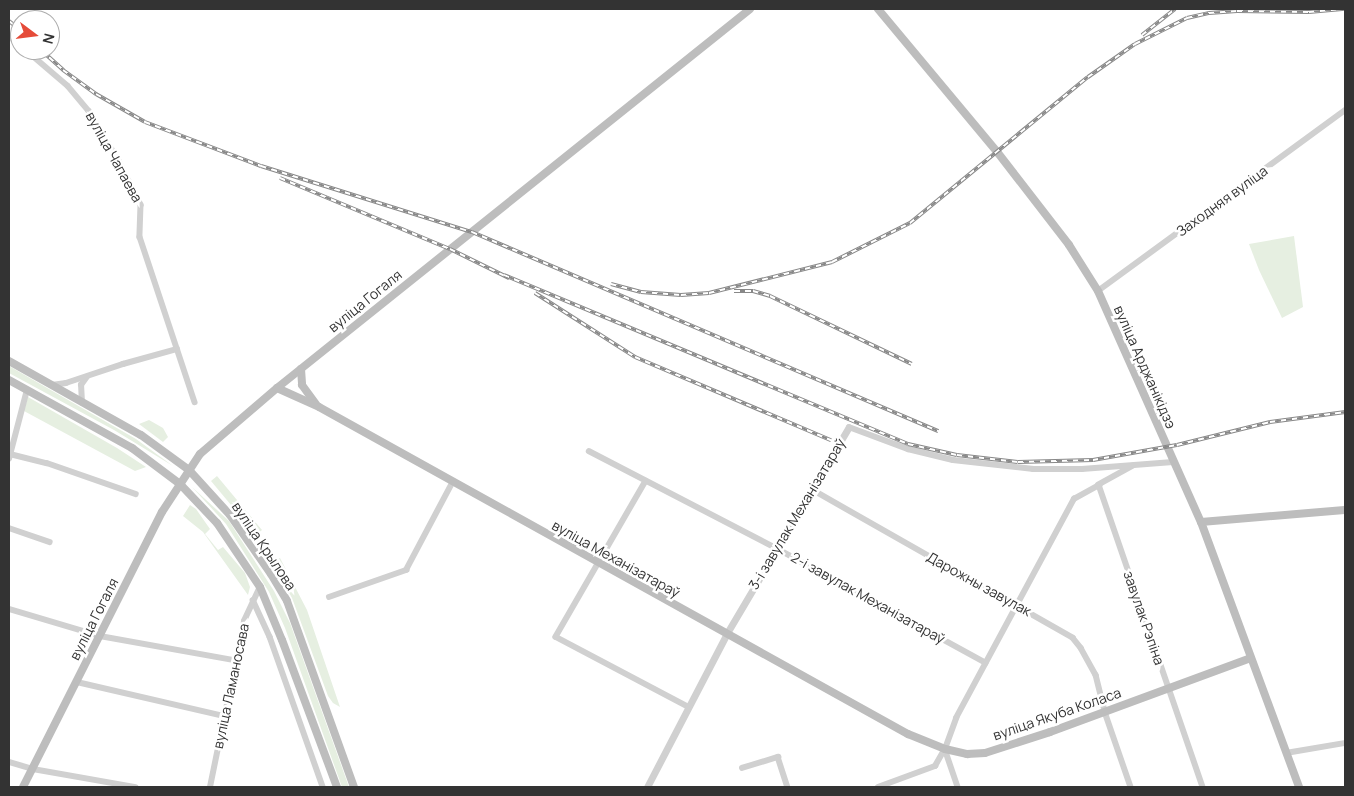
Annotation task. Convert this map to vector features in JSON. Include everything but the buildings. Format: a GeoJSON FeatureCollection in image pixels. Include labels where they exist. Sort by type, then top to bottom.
{"type":"FeatureCollection","features":[{"type":"Feature","properties":{"kind":"main road","name":"вуліца Гогаля"},"geometry":{"type":"LineString","coordinates":[[23,787],[162,512],[200,454],[277,388],[750,9]]}},
{"type":"Feature","properties":{"kind":"main road","name":"вуліца Арджанікідзэ"},"geometry":{"type":"LineString","coordinates":[[878,9],[998,153],[1069,245],[1098,291],[1201,522],[1299,787]]}},
{"type":"Feature","properties":{"kind":"main road","name":"вуліца Крылова"},"geometry":{"type":"LineString","coordinates":[[9,361],[140,435],[189,470],[244,533],[286,601],[354,787]]}},
{"type":"Feature","properties":{"kind":"main road"},"geometry":{"type":"LineString","coordinates":[[301,369],[302,385],[319,407]]}},
{"type":"Feature","properties":{"kind":"main road","name":"вуліца Крылова"},"geometry":{"type":"LineString","coordinates":[[9,380],[132,448],[180,484],[217,523],[260,587],[337,787]]}},
{"type":"Feature","properties":{"kind":"main road","name":"вуліца Механізатараў"},"geometry":{"type":"LineString","coordinates":[[277,388],[319,407],[452,483],[908,734],[945,749]]}},
{"type":"Feature","properties":{"kind":"main road"},"geometry":{"type":"LineString","coordinates":[[1201,522],[1345,510]]}},
{"type":"Feature","properties":{"kind":"main road","name":"вуліца Якуба Коласа"},"geometry":{"type":"LineString","coordinates":[[945,749],[967,754],[985,752],[1105,712],[1251,658]]}},
{"type":"Feature","properties":{"kind":"street","name":"вуліца Чапаева"},"geometry":{"type":"LineString","coordinates":[[38,60],[68,86],[89,111],[119,161],[142,208],[140,237],[195,402]]}},
{"type":"Feature","properties":{"kind":"street","name":"Заходняя вуліца"},"geometry":{"type":"LineString","coordinates":[[1098,291],[1345,110]]}},
{"type":"Feature","properties":{"kind":"street"},"geometry":{"type":"LineString","coordinates":[[51,385],[87,377],[123,364],[177,349]]}},
{"type":"Feature","properties":{"kind":"street"},"geometry":{"type":"LineString","coordinates":[[82,403],[81,385],[87,377]]}},
{"type":"Feature","properties":{"kind":"street"},"geometry":{"type":"LineString","coordinates":[[27,390],[9,457],[48,463],[136,494]]}},
{"type":"Feature","properties":{"kind":"street","name":"3-і завулак Механізатараў"},"geometry":{"type":"LineString","coordinates":[[647,787],[727,633],[849,427],[908,449],[952,460],[1032,469],[1133,466],[1173,462]]}},
{"type":"Feature","properties":{"kind":"street","name":"2-і завулак Механізатараў"},"geometry":{"type":"LineString","coordinates":[[590,451],[776,548],[986,663]]}},
{"type":"Feature","properties":{"kind":"street"},"geometry":{"type":"LineString","coordinates":[[878,787],[935,766],[945,749],[956,718],[1074,499],[1133,466]]}},
{"type":"Feature","properties":{"kind":"street"},"geometry":{"type":"LineString","coordinates":[[646,481],[556,638],[689,707]]}},
{"type":"Feature","properties":{"kind":"street"},"geometry":{"type":"LineString","coordinates":[[328,597],[406,570],[452,483]]}},
{"type":"Feature","properties":{"kind":"street","name":"завулак Рэпіна"},"geometry":{"type":"LineString","coordinates":[[1099,485],[1202,787]]}},
{"type":"Feature","properties":{"kind":"street","name":"Дарожны завулак"},"geometry":{"type":"LineString","coordinates":[[813,490],[1073,638],[1081,648],[1096,675],[1105,712],[1131,787]]}},
{"type":"Feature","properties":{"kind":"street"},"geometry":{"type":"LineString","coordinates":[[9,528],[50,542]]}},
{"type":"Feature","properties":{"kind":"street","name":"вуліца Ламаносава"},"geometry":{"type":"LineString","coordinates":[[210,787],[234,660],[244,621],[260,587]]}},
{"type":"Feature","properties":{"kind":"street"},"geometry":{"type":"LineString","coordinates":[[254,600],[270,637],[324,787]]}},
{"type":"Feature","properties":{"kind":"street"},"geometry":{"type":"LineString","coordinates":[[9,610],[100,636],[234,660]]}},
{"type":"Feature","properties":{"kind":"street","name":"вуліца Гогаля"},"geometry":{"type":"LineString","coordinates":[[77,682],[224,716]]}},
{"type":"Feature","properties":{"kind":"street"},"geometry":{"type":"LineString","coordinates":[[1286,754],[1345,743]]}},
{"type":"Feature","properties":{"kind":"street"},"geometry":{"type":"LineString","coordinates":[[945,749],[958,787]]}},
{"type":"Feature","properties":{"kind":"street"},"geometry":{"type":"LineString","coordinates":[[742,768],[778,757],[788,787]]}},
{"type":"Feature","properties":{"kind":"street"},"geometry":{"type":"LineString","coordinates":[[9,762],[33,769],[134,787]]}},
{"type":"Feature","properties":{"kind":"shaded area"},"geometry":{"type":"Polygon","coordinates":[[[1294,236],[1303,307],[1282,318],[1249,244],[1294,236]]]}},
{"type":"Feature","properties":{"kind":"shaded area"},"geometry":{"type":"Polygon","coordinates":[[[9,366],[136,439],[173,466],[114,430],[9,373],[9,366]]]}},
{"type":"Feature","properties":{"kind":"shaded area"},"geometry":{"type":"Polygon","coordinates":[[[28,397],[117,448],[146,467],[135,471],[24,411],[28,397]]]}},
{"type":"Feature","properties":{"kind":"shaded area"},"geometry":{"type":"Polygon","coordinates":[[[149,420],[163,428],[168,437],[163,442],[139,424],[149,420]]]}},
{"type":"Feature","properties":{"kind":"shaded area"},"geometry":{"type":"Polygon","coordinates":[[[217,476],[262,530],[256,535],[211,481],[217,476]]]}},
{"type":"Feature","properties":{"kind":"shaded area"},"geometry":{"type":"Polygon","coordinates":[[[192,487],[229,521],[274,591],[290,623],[349,787],[342,787],[285,628],[269,592],[226,524],[192,487]]]}},
{"type":"Feature","properties":{"kind":"shaded area"},"geometry":{"type":"Polygon","coordinates":[[[190,505],[196,509],[210,529],[205,534],[218,550],[223,547],[245,573],[250,587],[248,595],[203,532],[183,516],[190,505]]]}},
{"type":"Feature","properties":{"kind":"shaded area"},"geometry":{"type":"Polygon","coordinates":[[[280,558],[307,610],[340,707],[333,703],[328,696],[292,598],[272,562],[280,558]]]}},
{"type":"Feature","properties":{"kind":"railway"},"geometry":{"type":"LineString","coordinates":[[1142,35],[1175,9]]}},
{"type":"Feature","properties":{"kind":"railway"},"geometry":{"type":"LineString","coordinates":[[611,284],[641,292],[681,295],[709,293],[832,262],[910,223],[1088,77],[1135,44],[1187,18],[1209,13],[1237,11],[1309,12],[1345,9]]}},
{"type":"Feature","properties":{"kind":"railway"},"geometry":{"type":"LineString","coordinates":[[52,60],[96,94],[145,122],[261,166],[472,232],[938,431]]}},
{"type":"Feature","properties":{"kind":"railway"},"geometry":{"type":"LineString","coordinates":[[280,178],[450,249],[509,278]]}},
{"type":"Feature","properties":{"kind":"railway"},"geometry":{"type":"LineString","coordinates":[[504,275],[908,444],[957,455],[1018,462],[1093,460],[1177,445],[1270,422],[1345,412]]}},
{"type":"Feature","properties":{"kind":"railway"},"geometry":{"type":"LineString","coordinates":[[734,291],[753,291],[770,296],[912,364]]}},
{"type":"Feature","properties":{"kind":"railway"},"geometry":{"type":"LineString","coordinates":[[535,293],[635,357],[831,440]]}}]}
